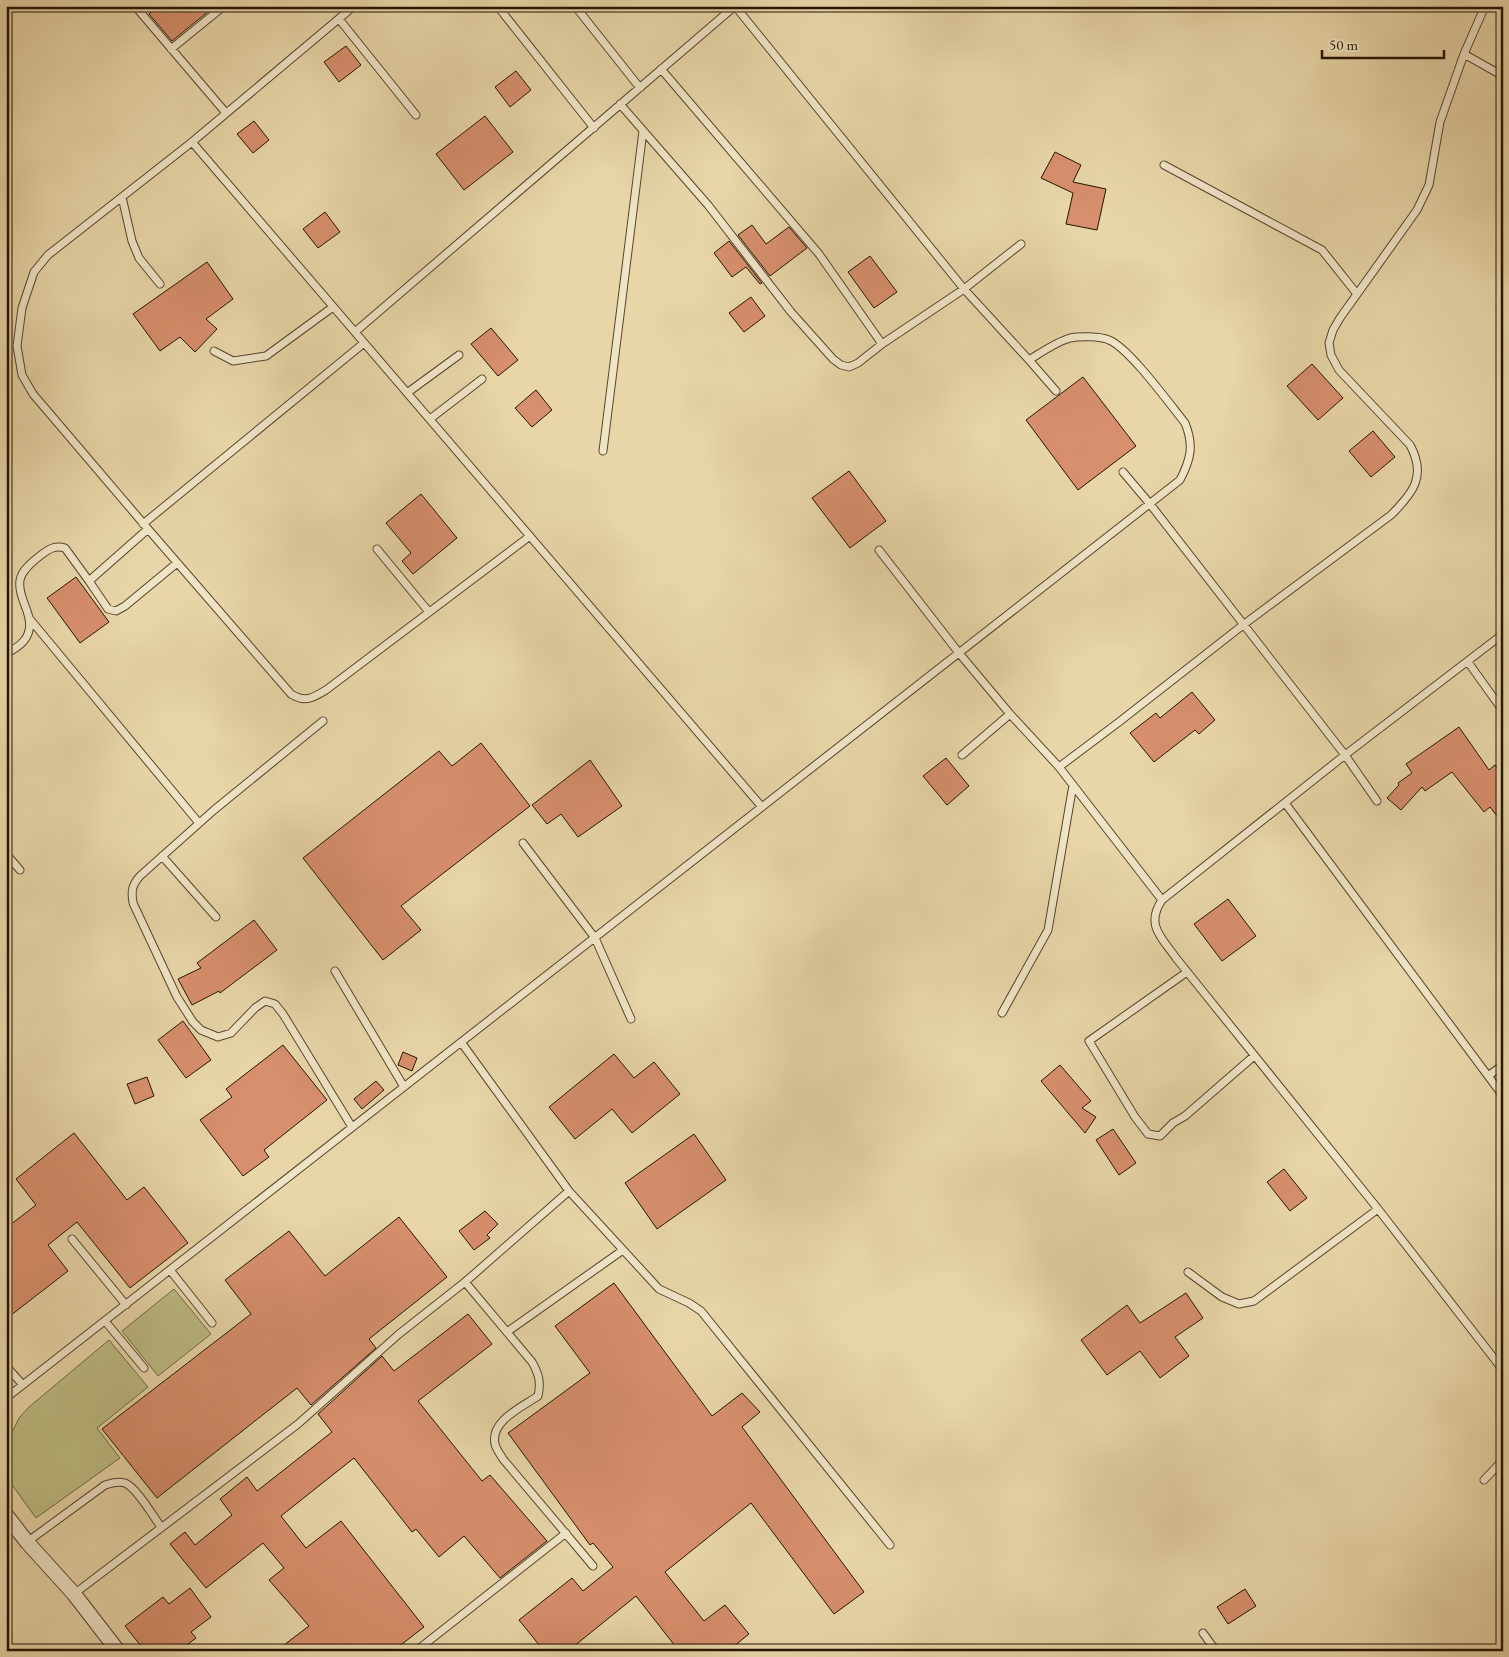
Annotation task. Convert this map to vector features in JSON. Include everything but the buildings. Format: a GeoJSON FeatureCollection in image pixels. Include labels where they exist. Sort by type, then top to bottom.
{"type":"FeatureCollection","features":[{"type":"Feature","properties":{"kind":"street"},"geometry":{"type":"LineString","coordinates":[[6,1515],[74,1594],[118,1651]]}},
{"type":"Feature","properties":{"kind":"lane"},"geometry":{"type":"LineString","coordinates":[[136,6],[226,113]]}},
{"type":"Feature","properties":{"kind":"lane"},"geometry":{"type":"LineString","coordinates":[[171,49],[224,6]]}},
{"type":"Feature","properties":{"kind":"lane"},"geometry":{"type":"LineString","coordinates":[[354,6],[192,142],[48,255],[34,272],[22,308],[17,346],[22,375],[33,394],[145,526],[291,694],[297,698],[309,699],[326,690],[530,536]]}},
{"type":"Feature","properties":{"kind":"lane"},"geometry":{"type":"LineString","coordinates":[[575,6],[640,88]]}},
{"type":"Feature","properties":{"kind":"lane"},"geometry":{"type":"LineString","coordinates":[[355,332],[735,6],[964,289],[1056,392]]}},
{"type":"Feature","properties":{"kind":"lane"},"geometry":{"type":"LineString","coordinates":[[1059,767],[1243,625],[1391,515],[1407,499],[1414,487],[1418,471],[1416,457],[1410,445],[1339,370],[1331,355],[1329,343],[1332,330],[1417,210],[1429,185],[1440,122],[1464,54],[1486,6]]}},
{"type":"Feature","properties":{"kind":"lane"},"geometry":{"type":"LineString","coordinates":[[499,8],[594,128]]}},
{"type":"Feature","properties":{"kind":"lane"},"geometry":{"type":"LineString","coordinates":[[339,19],[416,115]]}},
{"type":"Feature","properties":{"kind":"lane"},"geometry":{"type":"LineString","coordinates":[[1464,54],[1503,76]]}},
{"type":"Feature","properties":{"kind":"lane"},"geometry":{"type":"LineString","coordinates":[[661,69],[820,254],[882,344]]}},
{"type":"Feature","properties":{"kind":"lane"},"geometry":{"type":"LineString","coordinates":[[620,104],[708,205],[791,312],[841,365],[849,366],[858,363],[882,344],[964,289],[1021,244]]}},
{"type":"Feature","properties":{"kind":"lane"},"geometry":{"type":"LineString","coordinates":[[603,451],[643,131]]}},
{"type":"Feature","properties":{"kind":"lane"},"geometry":{"type":"LineString","coordinates":[[192,142],[762,807]]}},
{"type":"Feature","properties":{"kind":"lane"},"geometry":{"type":"LineString","coordinates":[[1164,165],[1322,250],[1357,294]]}},
{"type":"Feature","properties":{"kind":"lane"},"geometry":{"type":"LineString","coordinates":[[122,197],[132,240],[139,258],[160,284]]}},
{"type":"Feature","properties":{"kind":"lane"},"geometry":{"type":"LineString","coordinates":[[214,351],[233,361],[266,356],[333,307]]}},
{"type":"Feature","properties":{"kind":"lane"},"geometry":{"type":"LineString","coordinates":[[6,1398],[1180,480],[1190,453],[1191,436],[1185,423],[1127,353],[1109,339],[1087,336],[1065,340],[1029,360]]}},
{"type":"Feature","properties":{"kind":"lane"},"geometry":{"type":"LineString","coordinates":[[89,581],[145,526],[364,343]]}},
{"type":"Feature","properties":{"kind":"lane"},"geometry":{"type":"LineString","coordinates":[[407,393],[458,355]]}},
{"type":"Feature","properties":{"kind":"lane"},"geometry":{"type":"LineString","coordinates":[[430,419],[482,379]]}},
{"type":"Feature","properties":{"kind":"lane"},"geometry":{"type":"LineString","coordinates":[[1123,472],[1345,755],[1377,801]]}},
{"type":"Feature","properties":{"kind":"lane"},"geometry":{"type":"LineString","coordinates":[[6,654],[27,639],[30,628],[29,618],[21,595],[20,576],[51,548],[59,546],[65,548],[108,609],[116,612],[177,563]]}},
{"type":"Feature","properties":{"kind":"lane"},"geometry":{"type":"LineString","coordinates":[[377,549],[429,612]]}},
{"type":"Feature","properties":{"kind":"lane"},"geometry":{"type":"LineString","coordinates":[[879,550],[959,653],[1010,714],[1059,767],[1162,900]]}},
{"type":"Feature","properties":{"kind":"lane"},"geometry":{"type":"LineString","coordinates":[[29,618],[199,823]]}},
{"type":"Feature","properties":{"kind":"lane"},"geometry":{"type":"LineString","coordinates":[[1503,634],[1345,755],[1162,900],[1156,909],[1154,917],[1154,925],[1159,935],[1187,972],[1378,1209],[1503,1370]]}},
{"type":"Feature","properties":{"kind":"lane"},"geometry":{"type":"LineString","coordinates":[[1468,662],[1503,711]]}},
{"type":"Feature","properties":{"kind":"lane"},"geometry":{"type":"LineString","coordinates":[[962,755],[1010,714]]}},
{"type":"Feature","properties":{"kind":"lane"},"geometry":{"type":"LineString","coordinates":[[323,721],[199,823],[134,884],[131,892],[133,903],[177,997],[193,1022],[202,1030],[218,1037],[231,1033],[255,1008],[265,1001],[275,1004],[352,1127]]}},
{"type":"Feature","properties":{"kind":"lane"},"geometry":{"type":"LineString","coordinates":[[1002,1013],[1048,930],[1073,786]]}},
{"type":"Feature","properties":{"kind":"lane"},"geometry":{"type":"LineString","coordinates":[[1285,803],[1503,1096]]}},
{"type":"Feature","properties":{"kind":"lane"},"geometry":{"type":"LineString","coordinates":[[523,843],[595,938],[631,1019]]}},
{"type":"Feature","properties":{"kind":"lane"},"geometry":{"type":"LineString","coordinates":[[6,854],[20,870]]}},
{"type":"Feature","properties":{"kind":"lane"},"geometry":{"type":"LineString","coordinates":[[162,856],[216,917]]}},
{"type":"Feature","properties":{"kind":"lane"},"geometry":{"type":"LineString","coordinates":[[335,971],[404,1087]]}},
{"type":"Feature","properties":{"kind":"lane"},"geometry":{"type":"LineString","coordinates":[[1187,972],[1089,1041],[1134,1117],[1148,1134],[1160,1136],[1254,1056]]}},
{"type":"Feature","properties":{"kind":"lane"},"geometry":{"type":"LineString","coordinates":[[461,1042],[569,1191],[659,1290],[690,1303],[700,1311],[890,1545]]}},
{"type":"Feature","properties":{"kind":"lane"},"geometry":{"type":"LineString","coordinates":[[1488,1076],[1503,1066]]}},
{"type":"Feature","properties":{"kind":"lane"},"geometry":{"type":"LineString","coordinates":[[74,1594],[298,1424],[399,1334],[465,1282],[569,1191]]}},
{"type":"Feature","properties":{"kind":"lane"},"geometry":{"type":"LineString","coordinates":[[1188,1272],[1222,1297],[1239,1304],[1254,1301],[1378,1209]]}},
{"type":"Feature","properties":{"kind":"lane"},"geometry":{"type":"LineString","coordinates":[[72,1239],[126,1305]]}},
{"type":"Feature","properties":{"kind":"lane"},"geometry":{"type":"LineString","coordinates":[[507,1332],[622,1250]]}},
{"type":"Feature","properties":{"kind":"lane"},"geometry":{"type":"LineString","coordinates":[[170,1270],[212,1323]]}},
{"type":"Feature","properties":{"kind":"lane"},"geometry":{"type":"LineString","coordinates":[[465,1282],[537,1371],[540,1385],[538,1396],[501,1421],[495,1433],[495,1444],[503,1459],[593,1566]]}},
{"type":"Feature","properties":{"kind":"lane"},"geometry":{"type":"LineString","coordinates":[[105,1321],[144,1368]]}},
{"type":"Feature","properties":{"kind":"lane"},"geometry":{"type":"LineString","coordinates":[[6,1366],[23,1385]]}},
{"type":"Feature","properties":{"kind":"lane"},"geometry":{"type":"LineString","coordinates":[[1484,1480],[1503,1460]]}},
{"type":"Feature","properties":{"kind":"lane"},"geometry":{"type":"LineString","coordinates":[[28,1542],[106,1485],[117,1482],[127,1484],[136,1492],[161,1527]]}},
{"type":"Feature","properties":{"kind":"lane"},"geometry":{"type":"LineString","coordinates":[[416,1651],[566,1532]]}},
{"type":"Feature","properties":{"kind":"lane"},"geometry":{"type":"LineString","coordinates":[[1203,1633],[1216,1651]]}},
{"type":"Feature","properties":{"kind":"shaded area"},"geometry":{"type":"Polygon","coordinates":[[[174,1289],[211,1334],[158,1376],[122,1331],[174,1289]]]}},
{"type":"Feature","properties":{"kind":"shaded area"},"geometry":{"type":"Polygon","coordinates":[[[109,1340],[148,1387],[97,1428],[120,1458],[36,1518],[7,1478],[6,1452],[10,1437],[19,1418],[29,1407],[109,1340]]]}}]}
